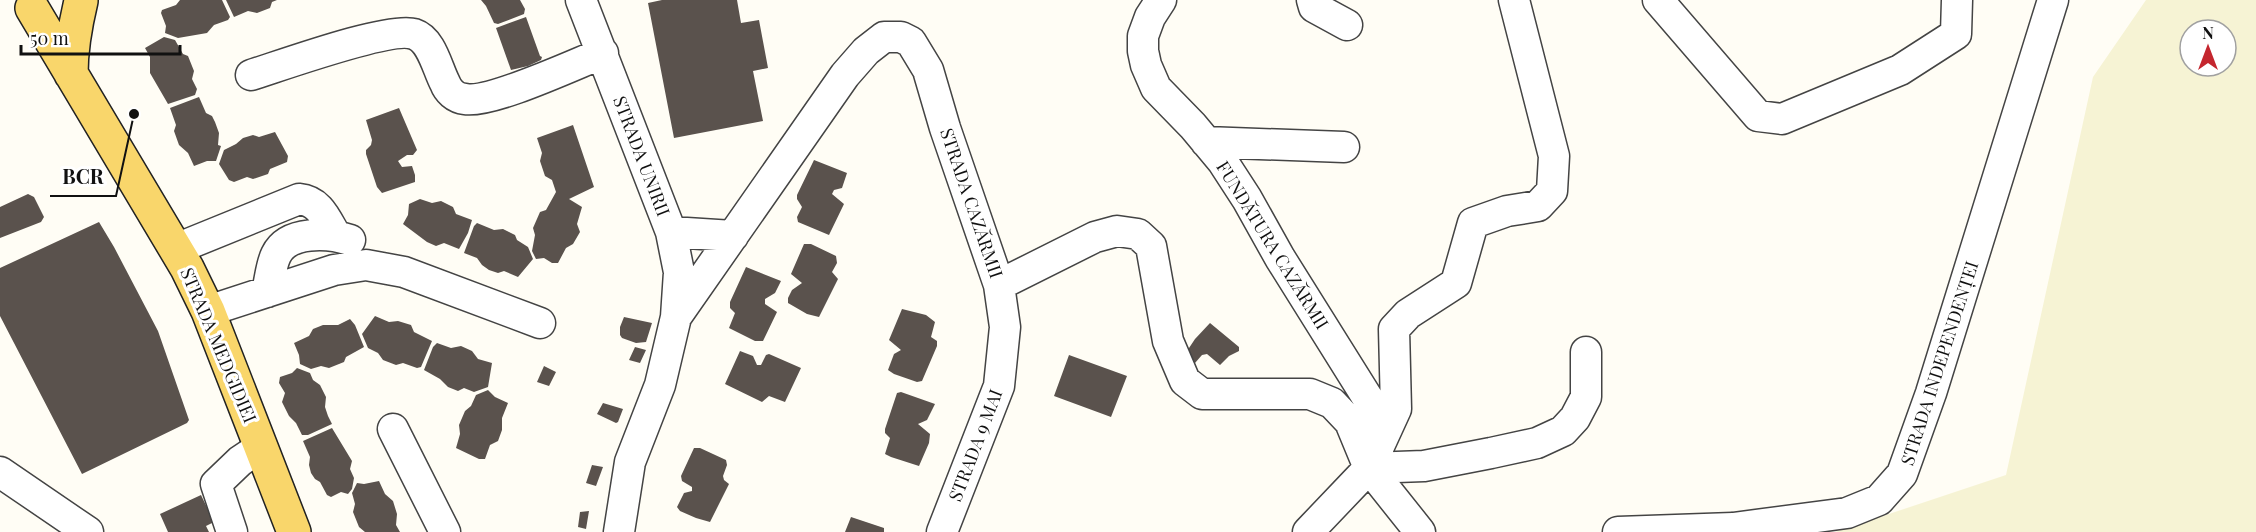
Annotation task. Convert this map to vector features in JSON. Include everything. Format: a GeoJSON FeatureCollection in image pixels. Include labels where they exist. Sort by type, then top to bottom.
{"type":"FeatureCollection","features":[{"type":"Feature","properties":{"kind":"main road"},"geometry":{"type":"LineString","coordinates":[[28,4],[45,12],[58,13],[71,9],[82,1]]}},
{"type":"Feature","properties":{"kind":"main road"},"geometry":{"type":"LineString","coordinates":[[71,74],[72,40],[82,1]]}},
{"type":"Feature","properties":{"kind":"main road","name":"STRADA MEDGIDIEI"},"geometry":{"type":"LineString","coordinates":[[28,4],[176,249],[208,311],[294,532]]}},
{"type":"Feature","properties":{"kind":"street","name":"STRADA UNIRII"},"geometry":{"type":"LineString","coordinates":[[581,0],[671,232],[679,272],[676,317]]}},
{"type":"Feature","properties":{"kind":"street","name":"FUNDĂTURA CAZĂRMII"},"geometry":{"type":"LineString","coordinates":[[1161,0],[1150,17],[1143,36],[1146,65],[1156,88],[1206,142],[1247,199],[1280,258],[1367,397],[1385,432]]}},
{"type":"Feature","properties":{"kind":"street"},"geometry":{"type":"LineString","coordinates":[[1312,0],[1314,7],[1347,25]]}},
{"type":"Feature","properties":{"kind":"street"},"geometry":{"type":"LineString","coordinates":[[1308,532],[1370,468],[1396,409],[1394,329],[1408,314],[1456,283],[1473,223],[1507,211],[1538,206],[1551,191],[1554,156],[1514,0]]}},
{"type":"Feature","properties":{"kind":"street"},"geometry":{"type":"LineString","coordinates":[[1658,0],[1758,116],[1782,119],[1900,70],[1956,34],[1957,0]]}},
{"type":"Feature","properties":{"kind":"street","name":"STRADA INDEPENDENȚEI"},"geometry":{"type":"LineString","coordinates":[[1618,532],[1733,528],[1847,513],[1879,500],[1902,474],[1931,393],[2053,0]]}},
{"type":"Feature","properties":{"kind":"street"},"geometry":{"type":"LineString","coordinates":[[251,75],[368,39],[402,32],[416,34],[426,44],[452,93],[464,99],[481,98],[505,92],[603,53]]}},
{"type":"Feature","properties":{"kind":"street","name":"STRADA CAZĂRMII"},"geometry":{"type":"LineString","coordinates":[[676,317],[845,75],[866,51],[884,37],[901,37],[911,42],[928,69],[945,128],[999,285],[1095,237],[1117,231],[1138,234],[1151,246],[1168,341],[1185,381],[1202,394],[1310,394],[1332,403],[1350,422],[1370,468],[1414,526]]}},
{"type":"Feature","properties":{"kind":"street"},"geometry":{"type":"LineString","coordinates":[[1206,142],[1344,147]]}},
{"type":"Feature","properties":{"kind":"street"},"geometry":{"type":"LineString","coordinates":[[176,249],[299,199],[318,205],[336,236]]}},
{"type":"Feature","properties":{"kind":"street"},"geometry":{"type":"LineString","coordinates":[[263,213],[284,244]]}},
{"type":"Feature","properties":{"kind":"street"},"geometry":{"type":"LineString","coordinates":[[671,232],[733,236]]}},
{"type":"Feature","properties":{"kind":"street"},"geometry":{"type":"LineString","coordinates":[[267,292],[276,255],[284,244],[307,236],[336,236],[352,241],[366,265]]}},
{"type":"Feature","properties":{"kind":"street"},"geometry":{"type":"LineString","coordinates":[[208,311],[334,270],[366,265],[404,272],[540,323]]}},
{"type":"Feature","properties":{"kind":"street","name":"STRADA 9 MAI"},"geometry":{"type":"LineString","coordinates":[[942,532],[999,386],[1005,327],[999,285]]}},
{"type":"Feature","properties":{"kind":"street"},"geometry":{"type":"LineString","coordinates":[[619,532],[630,462],[660,385],[676,317]]}},
{"type":"Feature","properties":{"kind":"street"},"geometry":{"type":"LineString","coordinates":[[1370,468],[1424,466],[1537,443],[1563,431],[1575,418],[1586,397],[1586,352]]}},
{"type":"Feature","properties":{"kind":"street"},"geometry":{"type":"LineString","coordinates":[[393,429],[445,532]]}},
{"type":"Feature","properties":{"kind":"street"},"geometry":{"type":"LineString","coordinates":[[232,532],[216,483],[240,461],[261,447]]}},
{"type":"Feature","properties":{"kind":"street"},"geometry":{"type":"LineString","coordinates":[[0,472],[88,532]]}},
{"type":"Feature","properties":{"kind":"street"},"geometry":{"type":"LineString","coordinates":[[1414,526],[1440,532]]}},
{"type":"Feature","properties":{"kind":"shaded area"},"geometry":{"type":"Polygon","coordinates":[[[2146,0],[2256,0],[2256,532],[1835,532],[2006,475],[2093,77],[2146,0]]]}},
{"type":"Feature","properties":{"kind":"building"},"geometry":{"type":"Polygon","coordinates":[[[180,0],[222,0],[230,17],[214,25],[207,33],[178,38],[165,33],[166,26],[161,13],[162,10],[176,5],[180,0]]]}},
{"type":"Feature","properties":{"kind":"building"},"geometry":{"type":"Polygon","coordinates":[[[226,0],[277,0],[272,2],[270,8],[257,13],[248,11],[234,17],[226,0]]]}},
{"type":"Feature","properties":{"kind":"building"},"geometry":{"type":"Polygon","coordinates":[[[481,0],[520,0],[525,9],[524,14],[498,24],[494,23],[481,0]]]}},
{"type":"Feature","properties":{"kind":"building"},"geometry":{"type":"Polygon","coordinates":[[[662,0],[737,0],[741,23],[759,20],[768,68],[753,71],[763,121],[674,138],[648,3],[662,0]]]}},
{"type":"Feature","properties":{"kind":"building"},"geometry":{"type":"Polygon","coordinates":[[[526,17],[542,57],[541,60],[528,66],[511,70],[496,28],[526,17]]]}},
{"type":"Feature","properties":{"kind":"building"},"geometry":{"type":"Polygon","coordinates":[[[164,37],[175,40],[183,54],[188,56],[194,71],[192,79],[197,89],[195,95],[168,104],[150,73],[150,57],[145,48],[164,37]]]}},
{"type":"Feature","properties":{"kind":"building"},"geometry":{"type":"Polygon","coordinates":[[[199,97],[206,113],[212,116],[215,122],[219,133],[218,145],[221,146],[216,161],[207,161],[194,166],[188,153],[179,145],[174,131],[176,125],[170,108],[199,97]]]}},
{"type":"Feature","properties":{"kind":"building"},"geometry":{"type":"Polygon","coordinates":[[[399,108],[417,150],[413,155],[407,155],[398,161],[402,167],[412,166],[415,182],[382,193],[377,187],[366,154],[372,140],[366,120],[399,108]]]}},
{"type":"Feature","properties":{"kind":"building"},"geometry":{"type":"Polygon","coordinates":[[[573,125],[594,187],[569,199],[582,207],[577,224],[580,232],[573,244],[566,248],[558,263],[552,263],[544,258],[536,259],[532,251],[535,235],[533,228],[540,212],[546,210],[556,192],[552,180],[545,176],[540,161],[542,153],[537,138],[573,125]]]}},
{"type":"Feature","properties":{"kind":"building"},"geometry":{"type":"Polygon","coordinates":[[[275,132],[288,156],[287,162],[270,169],[268,174],[253,179],[247,177],[234,182],[229,180],[219,164],[224,150],[243,138],[253,135],[259,137],[275,132]]]}},
{"type":"Feature","properties":{"kind":"building"},"geometry":{"type":"Polygon","coordinates":[[[814,160],[847,173],[842,188],[834,190],[832,194],[844,204],[829,235],[798,222],[797,217],[802,207],[797,195],[814,160]]]}},
{"type":"Feature","properties":{"kind":"building"},"geometry":{"type":"Polygon","coordinates":[[[28,194],[34,197],[44,217],[41,222],[0,238],[0,207],[28,194]]]}},
{"type":"Feature","properties":{"kind":"building"},"geometry":{"type":"Polygon","coordinates":[[[420,199],[432,203],[441,201],[453,207],[456,214],[472,220],[459,249],[444,243],[436,246],[427,242],[403,224],[408,215],[409,204],[420,199]]]}},
{"type":"Feature","properties":{"kind":"building"},"geometry":{"type":"Polygon","coordinates":[[[99,222],[158,331],[189,420],[82,474],[0,316],[0,268],[99,222]]]}},
{"type":"Feature","properties":{"kind":"building"},"geometry":{"type":"Polygon","coordinates":[[[477,223],[494,230],[503,229],[515,235],[517,240],[528,247],[533,259],[518,277],[504,271],[498,273],[489,270],[477,258],[464,253],[477,223]]]}},
{"type":"Feature","properties":{"kind":"building"},"geometry":{"type":"Polygon","coordinates":[[[804,244],[811,244],[836,256],[837,263],[832,272],[838,279],[819,317],[807,314],[788,303],[792,290],[802,283],[791,274],[804,244]]]}},
{"type":"Feature","properties":{"kind":"building"},"geometry":{"type":"Polygon","coordinates":[[[746,267],[781,281],[775,293],[765,299],[765,304],[777,312],[763,341],[755,341],[729,328],[735,313],[730,308],[730,302],[746,267]]]}},
{"type":"Feature","properties":{"kind":"building"},"geometry":{"type":"Polygon","coordinates":[[[902,309],[926,315],[935,322],[931,337],[937,341],[937,346],[922,381],[917,382],[888,370],[894,354],[901,350],[889,340],[902,309]]]}},
{"type":"Feature","properties":{"kind":"building"},"geometry":{"type":"Polygon","coordinates":[[[375,316],[389,322],[398,321],[411,325],[414,332],[432,341],[421,367],[417,368],[403,363],[396,365],[383,360],[378,353],[368,348],[362,334],[375,316]]]}},
{"type":"Feature","properties":{"kind":"building"},"geometry":{"type":"Polygon","coordinates":[[[624,317],[652,323],[646,342],[636,343],[622,338],[620,327],[624,317]]]}},
{"type":"Feature","properties":{"kind":"building"},"geometry":{"type":"Polygon","coordinates":[[[350,319],[364,347],[346,357],[344,362],[329,368],[321,366],[311,369],[300,364],[294,343],[309,336],[313,329],[323,325],[338,325],[350,319]]]}},
{"type":"Feature","properties":{"kind":"building"},"geometry":{"type":"Polygon","coordinates":[[[1210,323],[1239,347],[1239,351],[1229,356],[1220,365],[1207,354],[1202,355],[1195,363],[1185,354],[1210,323]]]}},
{"type":"Feature","properties":{"kind":"building"},"geometry":{"type":"Polygon","coordinates":[[[437,343],[451,348],[461,346],[472,351],[478,359],[492,363],[488,387],[474,392],[464,388],[458,391],[448,387],[440,379],[424,370],[433,347],[437,343]]]}},
{"type":"Feature","properties":{"kind":"building"},"geometry":{"type":"Polygon","coordinates":[[[635,347],[646,350],[640,363],[629,360],[635,347]]]}},
{"type":"Feature","properties":{"kind":"building"},"geometry":{"type":"Polygon","coordinates":[[[740,351],[753,356],[757,365],[761,365],[766,355],[769,354],[801,368],[785,402],[769,396],[762,402],[725,384],[740,351]]]}},
{"type":"Feature","properties":{"kind":"building"},"geometry":{"type":"Polygon","coordinates":[[[1069,355],[1127,376],[1111,417],[1054,396],[1069,355]]]}},
{"type":"Feature","properties":{"kind":"building"},"geometry":{"type":"Polygon","coordinates":[[[544,366],[556,372],[549,386],[537,382],[544,366]]]}},
{"type":"Feature","properties":{"kind":"building"},"geometry":{"type":"Polygon","coordinates":[[[297,368],[310,373],[313,380],[320,385],[326,397],[325,407],[332,424],[308,435],[302,435],[282,402],[285,393],[279,383],[280,377],[292,373],[297,368]]]}},
{"type":"Feature","properties":{"kind":"building"},"geometry":{"type":"Polygon","coordinates":[[[488,390],[495,397],[508,403],[502,418],[502,430],[498,441],[490,445],[485,459],[479,459],[456,448],[460,434],[459,425],[476,395],[488,390]]]}},
{"type":"Feature","properties":{"kind":"building"},"geometry":{"type":"Polygon","coordinates":[[[901,392],[935,404],[927,420],[918,424],[930,434],[929,443],[919,466],[885,454],[890,438],[885,433],[885,429],[897,393],[901,392]]]}},
{"type":"Feature","properties":{"kind":"building"},"geometry":{"type":"Polygon","coordinates":[[[603,403],[623,409],[618,422],[597,414],[603,403]]]}},
{"type":"Feature","properties":{"kind":"building"},"geometry":{"type":"Polygon","coordinates":[[[332,428],[352,461],[350,469],[354,478],[352,489],[348,494],[341,492],[331,497],[311,473],[310,457],[303,441],[332,428]]]}},
{"type":"Feature","properties":{"kind":"building"},"geometry":{"type":"Polygon","coordinates":[[[694,448],[700,448],[726,460],[727,465],[723,476],[729,484],[710,522],[680,511],[677,507],[684,493],[692,491],[692,487],[682,481],[681,476],[694,448]]]}},
{"type":"Feature","properties":{"kind":"building"},"geometry":{"type":"Polygon","coordinates":[[[592,465],[603,467],[596,486],[586,483],[592,465]]]}},
{"type":"Feature","properties":{"kind":"building"},"geometry":{"type":"Polygon","coordinates":[[[379,481],[385,494],[393,501],[397,514],[396,525],[400,532],[365,532],[359,527],[353,512],[355,504],[352,493],[357,483],[379,481]]]}},
{"type":"Feature","properties":{"kind":"building"},"geometry":{"type":"Polygon","coordinates":[[[201,495],[214,522],[206,526],[209,532],[168,532],[160,514],[201,495]]]}},
{"type":"Feature","properties":{"kind":"building"},"geometry":{"type":"Polygon","coordinates":[[[589,511],[586,529],[578,527],[580,512],[589,511]]]}},
{"type":"Feature","properties":{"kind":"building"},"geometry":{"type":"Polygon","coordinates":[[[851,517],[884,528],[884,532],[845,532],[851,517]]]}},
{"type":"Feature","properties":{"kind":"place","name":"BCR"},"geometry":{"type":"Point","coordinates":[134,114]}}]}
